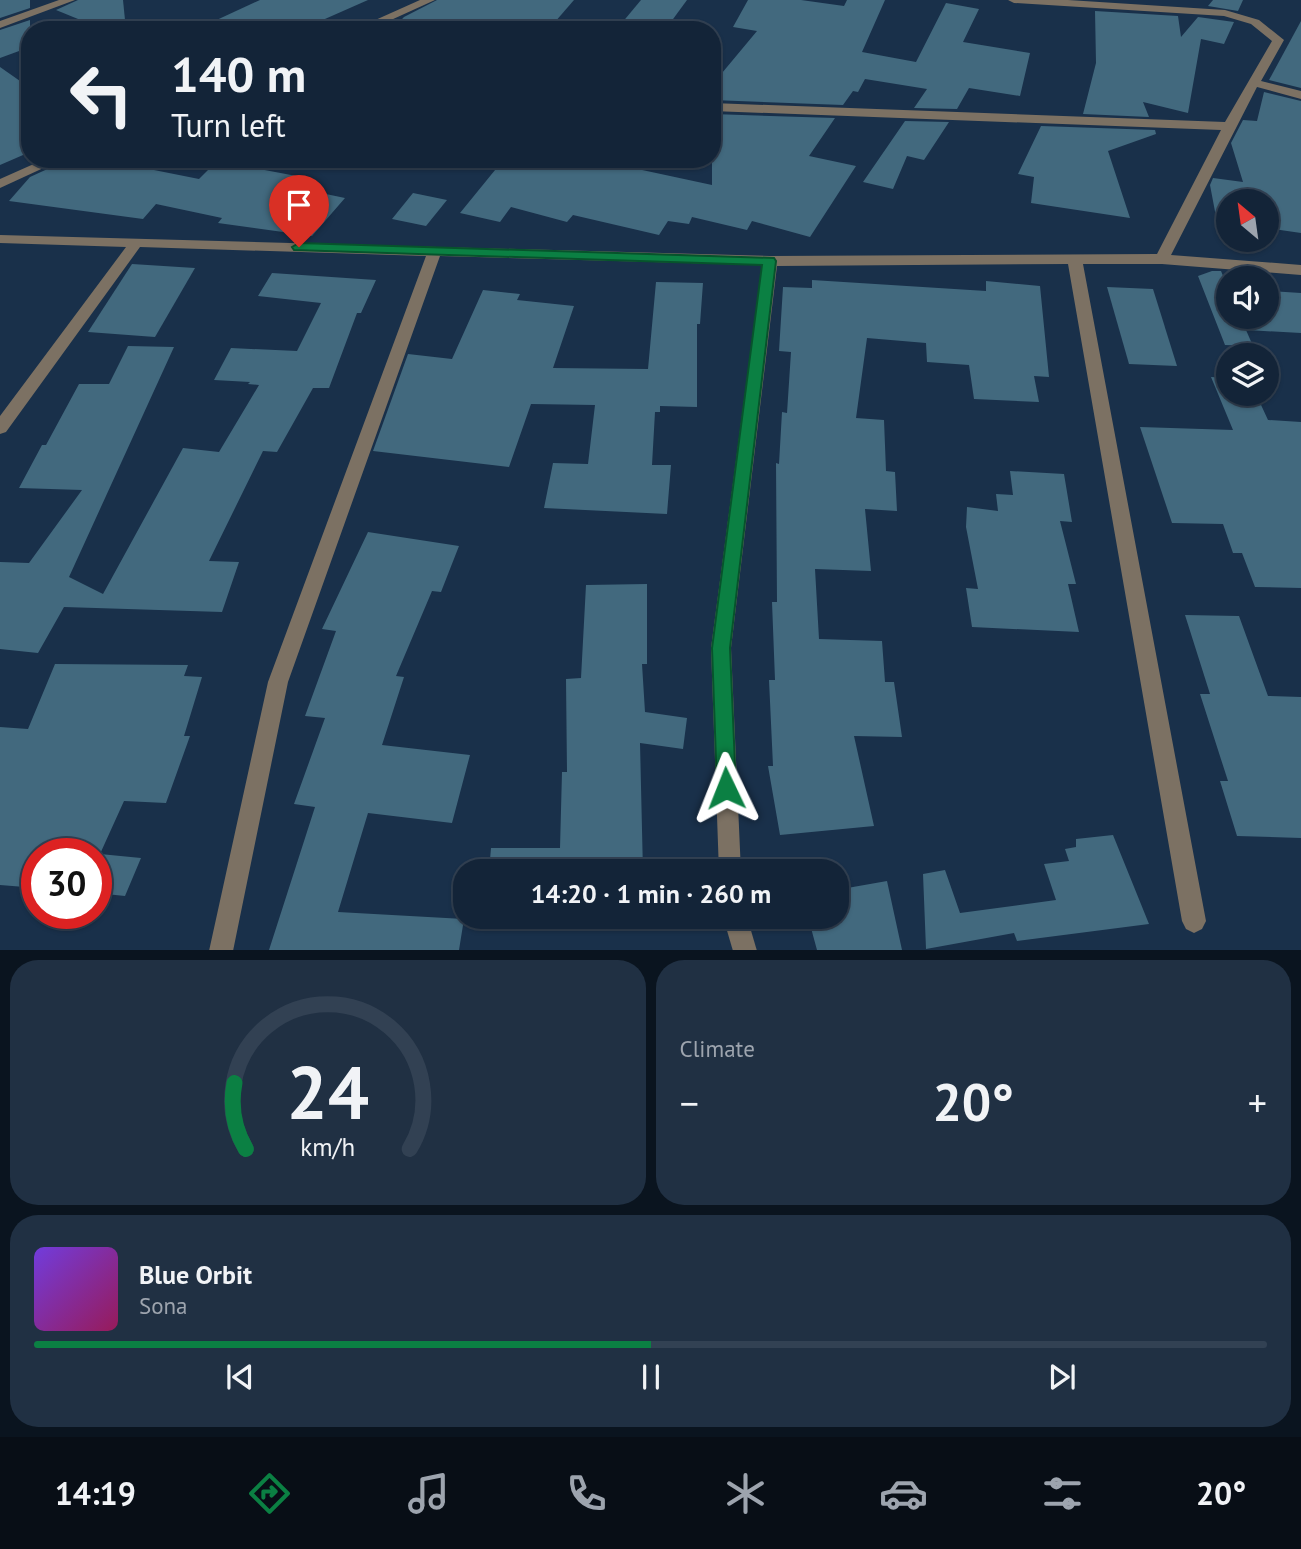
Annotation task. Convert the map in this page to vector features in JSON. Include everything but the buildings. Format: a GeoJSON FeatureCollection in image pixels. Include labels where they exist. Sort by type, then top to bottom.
{"type":"FeatureCollection","features":[{"type":"Feature","properties":{"kind":"street"},"geometry":{"type":"LineString","coordinates":[[0,26],[69,0]]}},
{"type":"Feature","properties":{"kind":"street"},"geometry":{"type":"LineString","coordinates":[[380,21],[429,0]]}},
{"type":"Feature","properties":{"kind":"street"},"geometry":{"type":"LineString","coordinates":[[1014,0],[1189,6],[1255,22],[1278,40],[1229,126],[1162,259]]}},
{"type":"Feature","properties":{"kind":"street"},"geometry":{"type":"LineString","coordinates":[[1254,83],[1301,95]]}},
{"type":"Feature","properties":{"kind":"street"},"geometry":{"type":"LineString","coordinates":[[721,107],[1229,126]]}},
{"type":"Feature","properties":{"kind":"street"},"geometry":{"type":"LineString","coordinates":[[0,184],[36,168]]}},
{"type":"Feature","properties":{"kind":"street"},"geometry":{"type":"LineString","coordinates":[[0,239],[770,261],[1162,259],[1301,270]]}},
{"type":"Feature","properties":{"kind":"street"},"geometry":{"type":"LineString","coordinates":[[0,428],[136,243]]}},
{"type":"Feature","properties":{"kind":"street"},"geometry":{"type":"LineString","coordinates":[[221,950],[278,682],[435,251]]}},
{"type":"Feature","properties":{"kind":"street"},"geometry":{"type":"LineString","coordinates":[[1075,260],[1194,921]]}},
{"type":"Feature","properties":{"kind":"street"},"geometry":{"type":"LineString","coordinates":[[729,859],[721,648],[770,261]]}},
{"type":"Feature","properties":{"kind":"street"},"geometry":{"type":"LineString","coordinates":[[739,929],[745,950]]}},
{"type":"Feature","properties":{"kind":"route"},"geometry":{"type":"LineString","coordinates":[[299,247],[770,261],[721,648],[726,788]]}}]}
